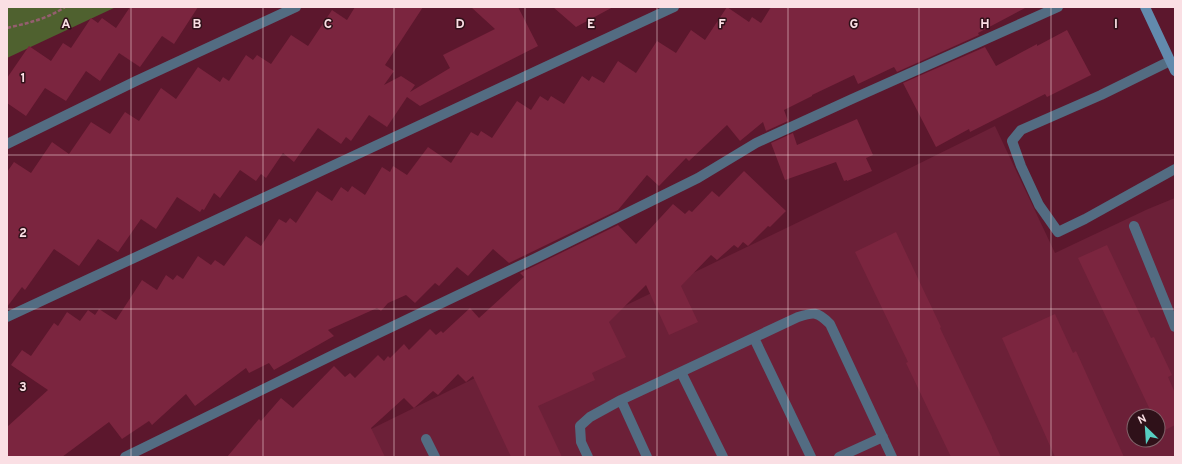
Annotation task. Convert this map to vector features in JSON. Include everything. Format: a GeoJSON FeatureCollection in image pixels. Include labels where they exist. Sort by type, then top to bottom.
{"type":"FeatureCollection","features":[{"type":"Feature","properties":{"kind":"main road"},"geometry":{"type":"LineString","coordinates":[[1144,7],[1175,71]]}},
{"type":"Feature","properties":{"kind":"street"},"geometry":{"type":"LineString","coordinates":[[7,144],[136,81],[296,7]]}},
{"type":"Feature","properties":{"kind":"street"},"geometry":{"type":"LineString","coordinates":[[7,317],[674,7]]}},
{"type":"Feature","properties":{"kind":"street"},"geometry":{"type":"LineString","coordinates":[[125,457],[691,182],[756,144],[852,99],[1058,7]]}},
{"type":"Feature","properties":{"kind":"street"},"geometry":{"type":"LineString","coordinates":[[1170,61],[1100,95],[1021,130],[1012,141],[1021,166],[1039,205],[1058,232],[1175,169]]}},
{"type":"Feature","properties":{"kind":"street"},"geometry":{"type":"LineString","coordinates":[[1134,226],[1175,327]]}},
{"type":"Feature","properties":{"kind":"street"},"geometry":{"type":"LineString","coordinates":[[588,457],[580,442],[580,426],[590,417],[620,400],[812,313],[822,316],[830,324],[892,457]]}},
{"type":"Feature","properties":{"kind":"street"},"geometry":{"type":"LineString","coordinates":[[754,338],[811,457]]}},
{"type":"Feature","properties":{"kind":"street"},"geometry":{"type":"LineString","coordinates":[[681,372],[723,457]]}},
{"type":"Feature","properties":{"kind":"street"},"geometry":{"type":"LineString","coordinates":[[620,400],[647,457]]}},
{"type":"Feature","properties":{"kind":"street"},"geometry":{"type":"LineString","coordinates":[[839,457],[883,437]]}},
{"type":"Feature","properties":{"kind":"street"},"geometry":{"type":"LineString","coordinates":[[426,439],[435,457]]}},
{"type":"Feature","properties":{"kind":"path"},"geometry":{"type":"LineString","coordinates":[[7,28],[36,22],[56,14],[66,7]]}},
{"type":"Feature","properties":{"kind":"shaded area"},"geometry":{"type":"Polygon","coordinates":[[[995,126],[1055,253],[1148,209],[1175,198],[1175,457],[314,457],[995,126]]]}},
{"type":"Feature","properties":{"kind":"green space"},"geometry":{"type":"Polygon","coordinates":[[[7,7],[116,7],[7,58],[7,7]]]}},
{"type":"Feature","properties":{"kind":"building"},"geometry":{"type":"Polygon","coordinates":[[[130,7],[198,7],[174,44],[162,36],[140,67],[119,53],[100,81],[86,71],[66,101],[45,88],[26,116],[7,103],[7,78],[29,46],[51,61],[63,43],[71,48],[91,18],[98,23],[102,18],[116,28],[130,7]]]}},
{"type":"Feature","properties":{"kind":"building"},"geometry":{"type":"Polygon","coordinates":[[[355,7],[423,7],[385,65],[394,71],[384,85],[401,76],[415,85],[410,92],[450,68],[443,55],[495,29],[471,7],[518,7],[538,46],[420,106],[407,97],[387,127],[369,115],[351,141],[346,137],[341,144],[318,128],[294,162],[283,153],[266,178],[261,174],[256,181],[240,170],[220,198],[214,193],[204,210],[202,209],[200,212],[177,197],[156,229],[141,219],[118,252],[98,239],[79,266],[54,249],[25,290],[22,287],[7,307],[7,172],[14,162],[31,173],[52,142],[69,154],[91,122],[110,134],[125,112],[139,121],[161,88],[176,99],[198,67],[220,82],[223,77],[229,81],[246,55],[253,60],[257,55],[271,64],[291,35],[308,46],[332,10],[347,20],[355,7]]]}},
{"type":"Feature","properties":{"kind":"building"},"geometry":{"type":"Polygon","coordinates":[[[553,7],[613,7],[576,27],[553,7]]]}},
{"type":"Feature","properties":{"kind":"building"},"geometry":{"type":"Polygon","coordinates":[[[727,7],[749,22],[752,17],[761,23],[771,7],[1027,7],[978,33],[979,35],[897,72],[894,67],[858,84],[854,75],[784,110],[788,121],[766,131],[763,122],[740,141],[727,125],[689,161],[686,158],[659,186],[647,175],[618,210],[509,263],[493,249],[468,276],[457,267],[439,286],[435,283],[415,303],[406,295],[388,303],[381,311],[377,308],[328,330],[334,336],[274,370],[269,363],[249,373],[246,368],[195,406],[186,394],[152,425],[149,421],[122,439],[109,422],[62,457],[7,457],[7,427],[48,390],[11,365],[22,350],[31,356],[54,323],[58,326],[67,312],[80,321],[88,310],[95,315],[99,309],[116,320],[142,280],[157,290],[166,275],[173,280],[177,275],[183,279],[198,256],[211,265],[215,260],[224,266],[246,236],[261,246],[279,219],[286,223],[290,218],[296,223],[317,191],[332,201],[341,187],[348,192],[352,186],[365,195],[382,167],[390,172],[393,166],[407,175],[428,147],[451,163],[471,132],[478,136],[481,131],[492,138],[517,101],[531,110],[540,96],[548,101],[551,96],[564,104],[582,76],[589,81],[592,76],[604,83],[618,61],[636,73],[657,41],[676,53],[691,30],[705,40],[727,7]]]}},
{"type":"Feature","properties":{"kind":"building"},"geometry":{"type":"Polygon","coordinates":[[[1067,30],[1091,75],[1047,97],[1045,94],[970,132],[969,129],[936,147],[903,83],[985,47],[996,66],[1067,30]]]}},
{"type":"Feature","properties":{"kind":"building"},"geometry":{"type":"Polygon","coordinates":[[[857,119],[873,155],[866,158],[872,171],[844,181],[836,162],[785,180],[771,143],[793,133],[797,145],[857,119]]]}},
{"type":"Feature","properties":{"kind":"building"},"geometry":{"type":"Polygon","coordinates":[[[744,171],[786,211],[748,246],[743,242],[738,248],[734,245],[717,260],[711,255],[681,286],[698,322],[669,335],[646,285],[609,322],[626,357],[592,373],[595,380],[538,406],[562,457],[511,457],[473,376],[466,382],[458,374],[438,395],[433,391],[414,408],[404,398],[371,428],[385,457],[227,457],[259,419],[261,421],[281,398],[293,408],[334,366],[345,377],[350,373],[355,378],[378,355],[384,361],[388,356],[390,358],[404,344],[409,350],[430,329],[436,335],[441,331],[443,333],[470,308],[479,318],[524,277],[520,273],[618,225],[636,244],[673,204],[685,214],[689,210],[692,212],[712,191],[719,197],[744,171]]]}},
{"type":"Feature","properties":{"kind":"building"},"geometry":{"type":"Polygon","coordinates":[[[896,232],[1001,457],[951,457],[906,363],[908,362],[855,252],[896,232]]]}},
{"type":"Feature","properties":{"kind":"building"},"geometry":{"type":"Polygon","coordinates":[[[1107,245],[1151,338],[1154,337],[1172,375],[1168,377],[1175,393],[1175,425],[1166,430],[1166,408],[1149,408],[1078,258],[1107,245]]]}},
{"type":"Feature","properties":{"kind":"building"},"geometry":{"type":"Polygon","coordinates":[[[1055,314],[1073,353],[1076,351],[1124,457],[1055,457],[1002,338],[1055,314]]]}}]}
